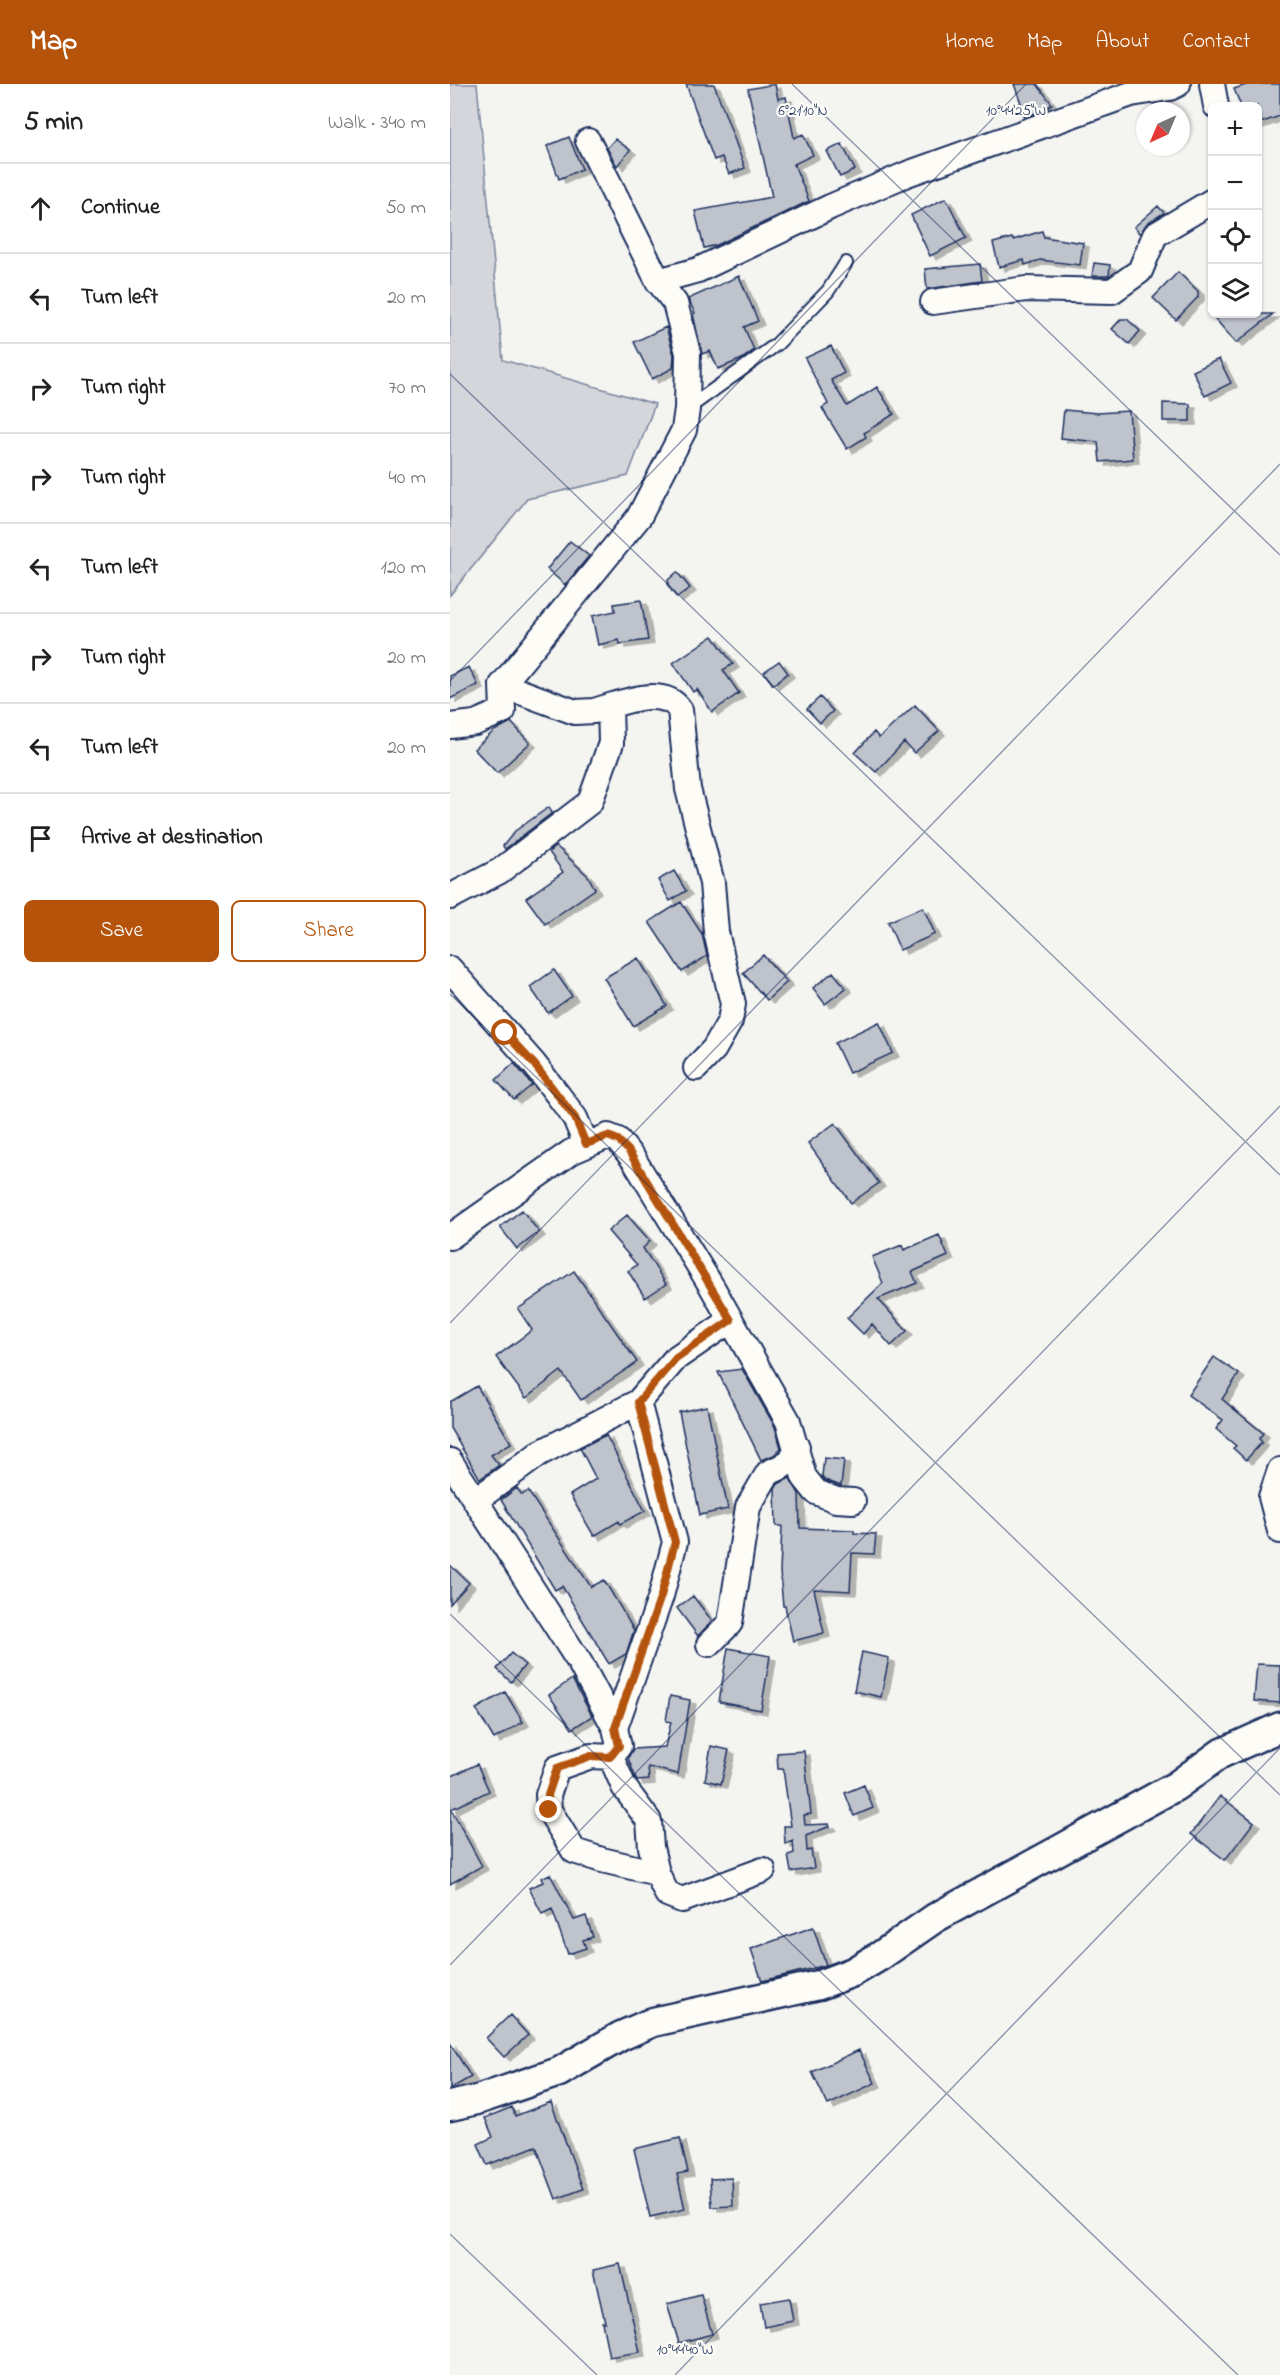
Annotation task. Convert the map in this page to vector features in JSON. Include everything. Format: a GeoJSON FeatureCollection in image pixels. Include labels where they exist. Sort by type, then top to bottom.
{"type":"FeatureCollection","features":[{"type":"Feature","properties":{"kind":"street"},"geometry":{"type":"LineString","coordinates":[[658,281],[698,270],[830,207],[907,174],[1129,89],[1170,88],[1178,84]]}},
{"type":"Feature","properties":{"kind":"street"},"geometry":{"type":"LineString","coordinates":[[1212,84],[1215,102]]}},
{"type":"Feature","properties":{"kind":"street"},"geometry":{"type":"LineString","coordinates":[[450,726],[476,723],[503,711],[502,685],[639,517],[684,430],[687,410],[688,353],[675,303],[658,281],[588,141]]}},
{"type":"Feature","properties":{"kind":"street"},"geometry":{"type":"LineString","coordinates":[[933,302],[1026,289],[1112,291],[1140,271],[1155,235],[1208,203]]}},
{"type":"Feature","properties":{"kind":"street"},"geometry":{"type":"LineString","coordinates":[[502,685],[575,712],[594,711],[651,698],[668,698],[675,702],[680,710],[688,789],[712,883],[716,932],[733,1004],[730,1021],[714,1049],[696,1068]]}},
{"type":"Feature","properties":{"kind":"street"},"geometry":{"type":"LineString","coordinates":[[450,897],[500,871],[590,802],[611,743],[610,706]]}},
{"type":"Feature","properties":{"kind":"street"},"geometry":{"type":"LineString","coordinates":[[450,969],[552,1087],[575,1118],[586,1144]]}},
{"type":"Feature","properties":{"kind":"street"},"geometry":{"type":"LineString","coordinates":[[450,1237],[570,1152],[608,1136],[618,1140],[628,1150],[731,1320],[788,1421],[804,1477],[816,1492],[836,1500],[853,1501]]}},
{"type":"Feature","properties":{"kind":"street"},"geometry":{"type":"LineString","coordinates":[[476,1500],[540,1453],[638,1402],[676,1358],[731,1320]]}},
{"type":"Feature","properties":{"kind":"street"},"geometry":{"type":"LineString","coordinates":[[615,1728],[661,1596],[675,1542],[638,1402]]}},
{"type":"Feature","properties":{"kind":"street"},"geometry":{"type":"LineString","coordinates":[[709,1644],[730,1623],[748,1507],[768,1473],[791,1460],[797,1447]]}},
{"type":"Feature","properties":{"kind":"street"},"geometry":{"type":"LineString","coordinates":[[450,1461],[580,1663],[615,1728],[619,1746],[610,1757]]}},
{"type":"Feature","properties":{"kind":"street"},"geometry":{"type":"LineString","coordinates":[[1280,1470],[1271,1497],[1280,1531]]}},
{"type":"Feature","properties":{"kind":"street"},"geometry":{"type":"LineString","coordinates":[[450,2106],[477,2100],[559,2072],[621,2036],[653,2022],[819,1985],[853,1972],[935,1918],[1176,1786],[1220,1754],[1280,1727]]}},
{"type":"Feature","properties":{"kind":"street"},"geometry":{"type":"LineString","coordinates":[[610,1757],[591,1756],[557,1768],[548,1795],[549,1810],[574,1851],[657,1873]]}},
{"type":"Feature","properties":{"kind":"street"},"geometry":{"type":"LineString","coordinates":[[610,1757],[624,1787],[649,1821],[651,1847],[657,1873],[667,1894],[682,1900],[763,1870]]}},
{"type":"Feature","properties":{"kind":"lane"},"geometry":{"type":"LineString","coordinates":[[687,410],[777,344],[828,291],[846,263]]}},
{"type":"Feature","properties":{"kind":"shaded area"},"geometry":{"type":"Polygon","coordinates":[[[450,84],[477,84],[503,360],[655,404],[628,476],[527,499],[450,595],[450,84]]]}},
{"type":"Feature","properties":{"kind":"building"},"geometry":{"type":"Polygon","coordinates":[[[686,84],[714,84],[745,168],[729,174],[722,157],[714,160],[686,84]]]}},
{"type":"Feature","properties":{"kind":"building"},"geometry":{"type":"Polygon","coordinates":[[[775,84],[778,99],[786,97],[794,138],[803,134],[813,155],[794,164],[809,201],[717,245],[704,248],[695,211],[772,197],[748,89],[775,84]]]}},
{"type":"Feature","properties":{"kind":"building"},"geometry":{"type":"Polygon","coordinates":[[[1014,84],[1037,84],[1052,104],[1044,110],[1025,117],[1017,106],[1021,103],[1014,84]]]}},
{"type":"Feature","properties":{"kind":"building"},"geometry":{"type":"Polygon","coordinates":[[[1249,84],[1280,84],[1280,116],[1262,122],[1262,102],[1239,102],[1234,89],[1249,84]]]}},
{"type":"Feature","properties":{"kind":"building"},"geometry":{"type":"Polygon","coordinates":[[[569,137],[582,169],[559,179],[547,146],[569,137]]]}},
{"type":"Feature","properties":{"kind":"building"},"geometry":{"type":"Polygon","coordinates":[[[615,139],[630,150],[617,166],[607,148],[615,139]]]}},
{"type":"Feature","properties":{"kind":"building"},"geometry":{"type":"Polygon","coordinates":[[[842,144],[855,170],[840,177],[827,151],[842,144]]]}},
{"type":"Feature","properties":{"kind":"building"},"geometry":{"type":"Polygon","coordinates":[[[946,198],[966,238],[930,256],[911,215],[946,198]]]}},
{"type":"Feature","properties":{"kind":"building"},"geometry":{"type":"Polygon","coordinates":[[[1158,206],[1164,213],[1147,223],[1140,234],[1134,227],[1158,206]]]}},
{"type":"Feature","properties":{"kind":"building"},"geometry":{"type":"Polygon","coordinates":[[[1042,231],[1044,237],[1083,243],[1080,265],[1040,260],[1025,265],[1024,260],[999,267],[993,243],[1012,238],[1013,240],[1042,231]]]}},
{"type":"Feature","properties":{"kind":"building"},"geometry":{"type":"Polygon","coordinates":[[[1094,263],[1110,265],[1109,276],[1092,276],[1094,263]]]}},
{"type":"Feature","properties":{"kind":"building"},"geometry":{"type":"Polygon","coordinates":[[[980,264],[982,281],[927,289],[925,269],[980,264]]]}},
{"type":"Feature","properties":{"kind":"building"},"geometry":{"type":"Polygon","coordinates":[[[1178,272],[1198,291],[1198,297],[1176,320],[1153,298],[1178,272]]]}},
{"type":"Feature","properties":{"kind":"building"},"geometry":{"type":"Polygon","coordinates":[[[739,276],[758,321],[744,327],[754,350],[742,359],[718,369],[710,351],[702,354],[693,314],[695,313],[688,299],[739,276]]]}},
{"type":"Feature","properties":{"kind":"building"},"geometry":{"type":"Polygon","coordinates":[[[1262,314],[1273,314],[1236,343],[1214,318],[1262,318],[1262,314]]]}},
{"type":"Feature","properties":{"kind":"building"},"geometry":{"type":"Polygon","coordinates":[[[1121,319],[1127,319],[1140,331],[1129,344],[1112,329],[1121,319]]]}},
{"type":"Feature","properties":{"kind":"building"},"geometry":{"type":"Polygon","coordinates":[[[666,327],[674,355],[673,368],[652,379],[634,342],[666,327]]]}},
{"type":"Feature","properties":{"kind":"building"},"geometry":{"type":"Polygon","coordinates":[[[831,346],[844,373],[831,380],[847,406],[877,387],[894,414],[864,433],[866,437],[847,449],[822,408],[828,404],[805,358],[831,346]]]}},
{"type":"Feature","properties":{"kind":"building"},"geometry":{"type":"Polygon","coordinates":[[[1219,359],[1231,383],[1205,396],[1193,371],[1219,359]]]}},
{"type":"Feature","properties":{"kind":"building"},"geometry":{"type":"Polygon","coordinates":[[[1163,403],[1190,404],[1190,421],[1163,421],[1163,403]]]}},
{"type":"Feature","properties":{"kind":"building"},"geometry":{"type":"Polygon","coordinates":[[[1064,410],[1097,413],[1129,411],[1133,459],[1100,462],[1098,442],[1061,438],[1064,410]]]}},
{"type":"Feature","properties":{"kind":"building"},"geometry":{"type":"Polygon","coordinates":[[[570,541],[589,556],[565,585],[547,569],[570,541]]]}},
{"type":"Feature","properties":{"kind":"building"},"geometry":{"type":"Polygon","coordinates":[[[677,572],[690,588],[677,598],[668,586],[668,580],[677,572]]]}},
{"type":"Feature","properties":{"kind":"building"},"geometry":{"type":"Polygon","coordinates":[[[641,600],[648,640],[620,644],[619,640],[598,645],[592,616],[615,611],[614,604],[641,600]]]}},
{"type":"Feature","properties":{"kind":"building"},"geometry":{"type":"Polygon","coordinates":[[[713,636],[733,664],[723,670],[739,693],[712,712],[697,689],[693,692],[673,663],[713,636]]]}},
{"type":"Feature","properties":{"kind":"building"},"geometry":{"type":"Polygon","coordinates":[[[779,661],[788,673],[773,685],[764,672],[779,661]]]}},
{"type":"Feature","properties":{"kind":"building"},"geometry":{"type":"Polygon","coordinates":[[[469,667],[478,685],[450,699],[450,676],[469,667]]]}},
{"type":"Feature","properties":{"kind":"building"},"geometry":{"type":"Polygon","coordinates":[[[820,697],[833,711],[820,723],[807,709],[820,697]]]}},
{"type":"Feature","properties":{"kind":"building"},"geometry":{"type":"Polygon","coordinates":[[[915,705],[939,731],[914,753],[904,742],[876,772],[855,753],[874,732],[879,738],[915,705]]]}},
{"type":"Feature","properties":{"kind":"building"},"geometry":{"type":"Polygon","coordinates":[[[511,722],[530,743],[497,773],[474,749],[494,731],[511,722]]]}},
{"type":"Feature","properties":{"kind":"building"},"geometry":{"type":"Polygon","coordinates":[[[549,807],[552,813],[505,849],[503,846],[515,831],[549,807]]]}},
{"type":"Feature","properties":{"kind":"building"},"geometry":{"type":"Polygon","coordinates":[[[556,846],[588,876],[595,889],[545,924],[526,898],[563,872],[549,852],[556,846]]]}},
{"type":"Feature","properties":{"kind":"building"},"geometry":{"type":"Polygon","coordinates":[[[674,871],[686,891],[670,901],[658,880],[674,871]]]}},
{"type":"Feature","properties":{"kind":"building"},"geometry":{"type":"Polygon","coordinates":[[[681,902],[702,934],[707,956],[682,972],[649,922],[681,902]]]}},
{"type":"Feature","properties":{"kind":"building"},"geometry":{"type":"Polygon","coordinates":[[[923,907],[935,934],[900,950],[888,922],[923,907]]]}},
{"type":"Feature","properties":{"kind":"building"},"geometry":{"type":"Polygon","coordinates":[[[763,955],[787,982],[767,1000],[743,973],[763,955]]]}},
{"type":"Feature","properties":{"kind":"building"},"geometry":{"type":"Polygon","coordinates":[[[638,958],[667,1006],[633,1026],[604,978],[638,958]]]}},
{"type":"Feature","properties":{"kind":"building"},"geometry":{"type":"Polygon","coordinates":[[[554,970],[572,996],[548,1013],[530,987],[554,970]]]}},
{"type":"Feature","properties":{"kind":"building"},"geometry":{"type":"Polygon","coordinates":[[[833,972],[846,988],[825,1004],[813,988],[833,972]]]}},
{"type":"Feature","properties":{"kind":"building"},"geometry":{"type":"Polygon","coordinates":[[[879,1022],[893,1053],[849,1073],[835,1043],[879,1022]]]}},
{"type":"Feature","properties":{"kind":"building"},"geometry":{"type":"Polygon","coordinates":[[[514,1063],[532,1085],[514,1100],[496,1080],[514,1063]]]}},
{"type":"Feature","properties":{"kind":"building"},"geometry":{"type":"Polygon","coordinates":[[[835,1123],[879,1183],[851,1203],[808,1143],[835,1123]]]}},
{"type":"Feature","properties":{"kind":"building"},"geometry":{"type":"Polygon","coordinates":[[[522,1210],[539,1232],[517,1249],[500,1227],[522,1210]]]}},
{"type":"Feature","properties":{"kind":"building"},"geometry":{"type":"Polygon","coordinates":[[[627,1215],[650,1241],[643,1248],[666,1284],[645,1298],[628,1271],[637,1265],[608,1231],[627,1215]]]}},
{"type":"Feature","properties":{"kind":"building"},"geometry":{"type":"Polygon","coordinates":[[[939,1235],[948,1256],[912,1272],[917,1283],[878,1299],[907,1331],[891,1346],[872,1324],[863,1334],[847,1318],[883,1283],[872,1257],[902,1245],[904,1250],[939,1235]]]}},
{"type":"Feature","properties":{"kind":"building"},"geometry":{"type":"Polygon","coordinates":[[[574,1271],[637,1362],[581,1400],[561,1371],[526,1398],[496,1357],[532,1330],[518,1309],[574,1271]]]}},
{"type":"Feature","properties":{"kind":"building"},"geometry":{"type":"Polygon","coordinates":[[[1214,1357],[1239,1374],[1222,1399],[1263,1433],[1259,1439],[1262,1442],[1246,1460],[1233,1448],[1236,1446],[1216,1429],[1223,1420],[1188,1395],[1214,1357]]]}},
{"type":"Feature","properties":{"kind":"building"},"geometry":{"type":"Polygon","coordinates":[[[742,1369],[775,1427],[781,1448],[774,1455],[761,1460],[718,1372],[742,1369]]]}},
{"type":"Feature","properties":{"kind":"building"},"geometry":{"type":"Polygon","coordinates":[[[477,1386],[511,1443],[491,1455],[499,1465],[480,1479],[450,1428],[450,1402],[477,1386]]]}},
{"type":"Feature","properties":{"kind":"building"},"geometry":{"type":"Polygon","coordinates":[[[707,1406],[728,1509],[700,1515],[679,1412],[707,1406]]]}},
{"type":"Feature","properties":{"kind":"building"},"geometry":{"type":"Polygon","coordinates":[[[606,1435],[645,1511],[620,1524],[619,1521],[594,1536],[570,1495],[596,1479],[580,1448],[606,1435]]]}},
{"type":"Feature","properties":{"kind":"building"},"geometry":{"type":"Polygon","coordinates":[[[824,1458],[844,1460],[841,1486],[825,1480],[822,1476],[824,1458]]]}},
{"type":"Feature","properties":{"kind":"building"},"geometry":{"type":"Polygon","coordinates":[[[790,1478],[799,1494],[800,1528],[854,1530],[854,1533],[876,1534],[874,1554],[852,1553],[850,1591],[814,1589],[824,1633],[793,1641],[785,1606],[783,1606],[780,1572],[782,1526],[776,1526],[775,1489],[778,1484],[790,1478]]]}},
{"type":"Feature","properties":{"kind":"building"},"geometry":{"type":"Polygon","coordinates":[[[517,1488],[522,1495],[528,1491],[591,1587],[604,1580],[634,1630],[626,1654],[609,1664],[562,1586],[555,1590],[501,1500],[517,1488]]]}},
{"type":"Feature","properties":{"kind":"building"},"geometry":{"type":"Polygon","coordinates":[[[450,1565],[469,1583],[450,1604],[450,1565]]]}},
{"type":"Feature","properties":{"kind":"building"},"geometry":{"type":"Polygon","coordinates":[[[693,1596],[712,1621],[698,1636],[677,1608],[693,1596]]]}},
{"type":"Feature","properties":{"kind":"building"},"geometry":{"type":"Polygon","coordinates":[[[728,1648],[770,1656],[761,1710],[719,1702],[728,1648]]]}},
{"type":"Feature","properties":{"kind":"building"},"geometry":{"type":"Polygon","coordinates":[[[862,1652],[889,1658],[881,1697],[854,1691],[862,1652]]]}},
{"type":"Feature","properties":{"kind":"building"},"geometry":{"type":"Polygon","coordinates":[[[511,1653],[525,1665],[511,1682],[497,1669],[511,1653]]]}},
{"type":"Feature","properties":{"kind":"building"},"geometry":{"type":"Polygon","coordinates":[[[1257,1664],[1280,1665],[1280,1703],[1254,1701],[1257,1664]]]}},
{"type":"Feature","properties":{"kind":"building"},"geometry":{"type":"Polygon","coordinates":[[[572,1679],[592,1716],[572,1729],[549,1695],[572,1679]]]}},
{"type":"Feature","properties":{"kind":"building"},"geometry":{"type":"Polygon","coordinates":[[[505,1692],[523,1722],[494,1739],[476,1709],[505,1692]]]}},
{"type":"Feature","properties":{"kind":"building"},"geometry":{"type":"Polygon","coordinates":[[[670,1696],[690,1700],[678,1774],[648,1767],[649,1780],[637,1781],[628,1758],[633,1749],[665,1747],[671,1722],[666,1721],[670,1696]]]}},
{"type":"Feature","properties":{"kind":"building"},"geometry":{"type":"Polygon","coordinates":[[[711,1746],[729,1750],[721,1784],[705,1780],[711,1746]]]}},
{"type":"Feature","properties":{"kind":"building"},"geometry":{"type":"Polygon","coordinates":[[[804,1751],[811,1814],[804,1815],[805,1825],[829,1824],[830,1826],[806,1836],[807,1851],[811,1850],[814,1868],[791,1872],[788,1855],[794,1853],[793,1841],[785,1844],[784,1826],[791,1826],[783,1769],[778,1769],[777,1753],[804,1751]]]}},
{"type":"Feature","properties":{"kind":"building"},"geometry":{"type":"Polygon","coordinates":[[[477,1764],[489,1791],[451,1809],[482,1866],[450,1884],[450,1777],[477,1764]]]}},
{"type":"Feature","properties":{"kind":"building"},"geometry":{"type":"Polygon","coordinates":[[[864,1785],[873,1808],[854,1816],[845,1793],[864,1785]]]}},
{"type":"Feature","properties":{"kind":"building"},"geometry":{"type":"Polygon","coordinates":[[[1220,1796],[1254,1822],[1225,1860],[1191,1834],[1220,1796]]]}},
{"type":"Feature","properties":{"kind":"building"},"geometry":{"type":"Polygon","coordinates":[[[550,1874],[574,1920],[586,1916],[593,1937],[583,1940],[586,1948],[568,1954],[552,1909],[542,1914],[529,1888],[543,1882],[541,1878],[550,1874]]]}},
{"type":"Feature","properties":{"kind":"building"},"geometry":{"type":"Polygon","coordinates":[[[813,1927],[826,1965],[762,1981],[751,1949],[813,1927]]]}},
{"type":"Feature","properties":{"kind":"building"},"geometry":{"type":"Polygon","coordinates":[[[510,2015],[528,2035],[504,2057],[486,2038],[510,2015]]]}},
{"type":"Feature","properties":{"kind":"building"},"geometry":{"type":"Polygon","coordinates":[[[450,2043],[471,2077],[450,2089],[450,2043]]]}},
{"type":"Feature","properties":{"kind":"building"},"geometry":{"type":"Polygon","coordinates":[[[859,2050],[875,2083],[828,2105],[812,2072],[859,2050]]]}},
{"type":"Feature","properties":{"kind":"building"},"geometry":{"type":"Polygon","coordinates":[[[551,2102],[583,2189],[556,2199],[536,2146],[487,2165],[478,2144],[493,2137],[485,2118],[512,2107],[515,2116],[551,2102]]]}},
{"type":"Feature","properties":{"kind":"building"},"geometry":{"type":"Polygon","coordinates":[[[680,2138],[688,2172],[677,2174],[685,2209],[650,2217],[634,2149],[680,2138]]]}},
{"type":"Feature","properties":{"kind":"building"},"geometry":{"type":"Polygon","coordinates":[[[732,2178],[733,2206],[712,2207],[710,2179],[732,2178]]]}},
{"type":"Feature","properties":{"kind":"building"},"geometry":{"type":"Polygon","coordinates":[[[620,2264],[640,2352],[609,2357],[602,2322],[605,2322],[593,2270],[620,2264]]]}},
{"type":"Feature","properties":{"kind":"building"},"geometry":{"type":"Polygon","coordinates":[[[701,2295],[712,2334],[679,2343],[667,2304],[701,2295]]]}},
{"type":"Feature","properties":{"kind":"building"},"geometry":{"type":"Polygon","coordinates":[[[789,2298],[793,2321],[764,2327],[760,2303],[789,2298]]]}},
{"type":"Feature","properties":{"kind":"route"},"geometry":{"type":"LineString","coordinates":[[505,1033],[534,1064],[575,1118],[586,1144],[608,1136],[618,1140],[628,1150],[731,1320],[676,1358],[638,1402],[675,1542],[661,1596],[615,1728],[619,1746],[610,1757],[591,1756],[557,1768],[548,1795],[549,1810]]}}]}
